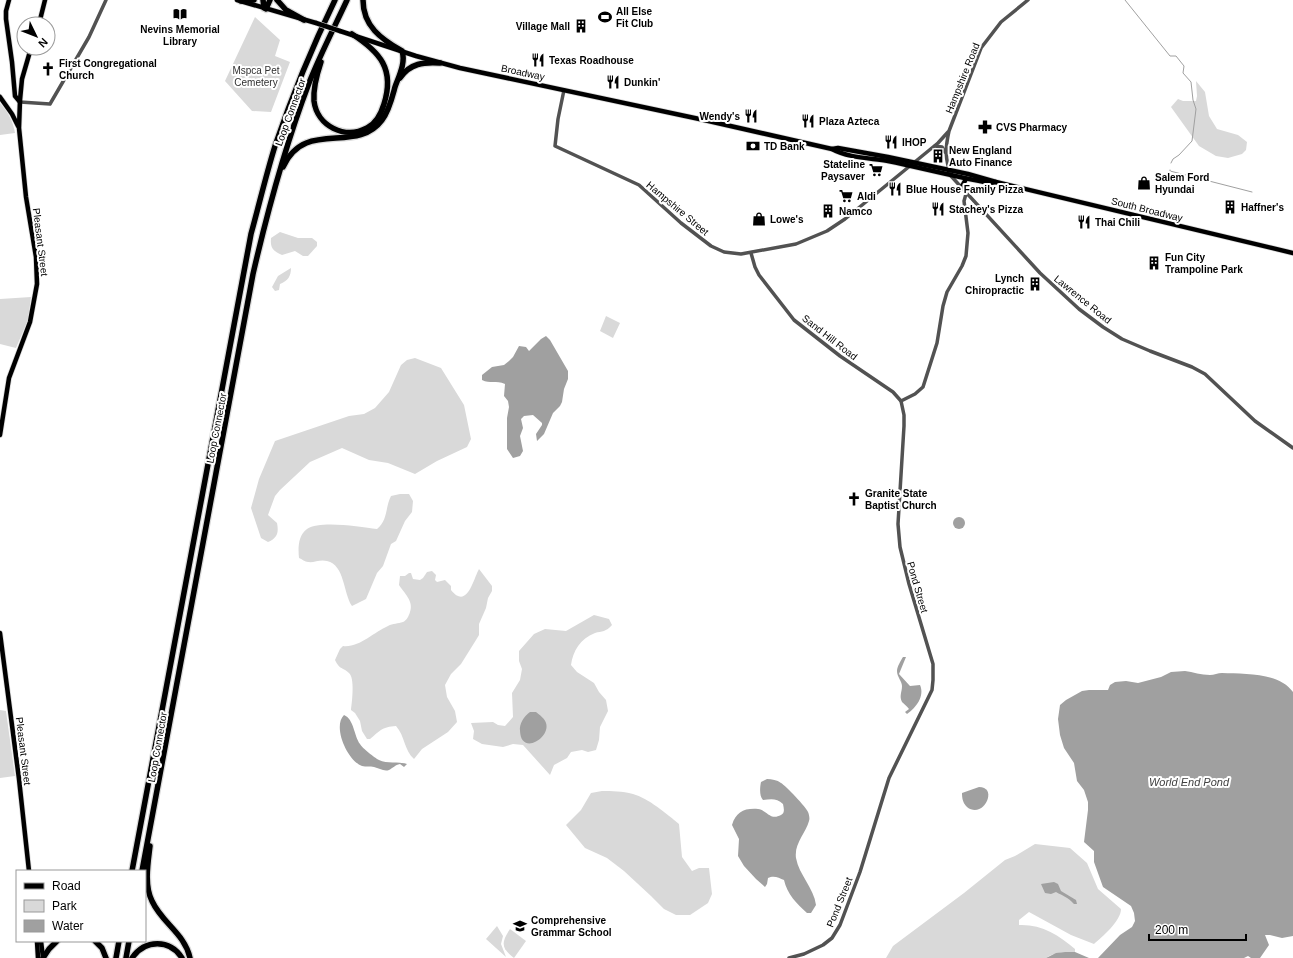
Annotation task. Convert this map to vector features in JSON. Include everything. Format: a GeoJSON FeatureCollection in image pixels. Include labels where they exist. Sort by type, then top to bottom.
{"type":"FeatureCollection","features":[{"type":"Feature","properties":{"kind":"highway"},"geometry":{"type":"LineString","coordinates":[[239,1],[254,0]]}},
{"type":"Feature","properties":{"kind":"highway"},"geometry":{"type":"LineString","coordinates":[[264,0],[265,8]]}},
{"type":"Feature","properties":{"kind":"highway"},"geometry":{"type":"LineString","coordinates":[[265,8],[270,0]]}},
{"type":"Feature","properties":{"kind":"highway"},"geometry":{"type":"LineString","coordinates":[[277,0],[286,10],[304,20]]}},
{"type":"Feature","properties":{"kind":"highway"},"geometry":{"type":"LineString","coordinates":[[319,34],[332,0]]}},
{"type":"Feature","properties":{"kind":"highway","name":"Loop Connector"},"geometry":{"type":"LineString","coordinates":[[132,870],[251,234],[280,134],[298,83],[335,0]]}},
{"type":"Feature","properties":{"kind":"highway","name":"Loop Connector"},"geometry":{"type":"LineString","coordinates":[[142,870],[253,274],[269,206],[295,120],[318,62],[347,0]]}},
{"type":"Feature","properties":{"kind":"highway"},"geometry":{"type":"LineString","coordinates":[[269,206],[283,166],[294,151],[304,144],[316,140],[356,137],[372,130],[384,117],[396,85],[403,55],[402,51],[380,37],[373,30],[365,15],[363,0]]}},
{"type":"Feature","properties":{"kind":"highway"},"geometry":{"type":"LineString","coordinates":[[337,21],[320,68],[315,88],[314,102],[318,114],[325,122],[333,129],[346,132],[363,130],[378,119],[385,101],[388,82],[385,66],[377,53],[369,45],[352,34]]}},
{"type":"Feature","properties":{"kind":"highway"},"geometry":{"type":"LineString","coordinates":[[396,85],[402,75],[410,67],[424,62],[440,63]]}},
{"type":"Feature","properties":{"kind":"highway"},"geometry":{"type":"LineString","coordinates":[[153,816],[148,875],[150,896],[155,907],[185,944],[190,958]]}},
{"type":"Feature","properties":{"kind":"highway"},"geometry":{"type":"LineString","coordinates":[[43,958],[56,942]]}},
{"type":"Feature","properties":{"kind":"highway"},"geometry":{"type":"LineString","coordinates":[[96,942],[102,948],[106,958]]}},
{"type":"Feature","properties":{"kind":"highway"},"geometry":{"type":"LineString","coordinates":[[116,958],[119,942]]}},
{"type":"Feature","properties":{"kind":"highway"},"geometry":{"type":"LineString","coordinates":[[126,958],[129,942]]}},
{"type":"Feature","properties":{"kind":"highway"},"geometry":{"type":"LineString","coordinates":[[132,958],[142,948],[157,943],[174,948],[182,958]]}},
{"type":"Feature","properties":{"kind":"main road"},"geometry":{"type":"LineString","coordinates":[[8,0],[5,16],[12,62],[15,96],[20,102]]}},
{"type":"Feature","properties":{"kind":"main road"},"geometry":{"type":"LineString","coordinates":[[41,16],[45,0]]}},
{"type":"Feature","properties":{"kind":"main road","name":"Broadway"},"geometry":{"type":"LineString","coordinates":[[239,1],[352,34],[440,63],[811,144]]}},
{"type":"Feature","properties":{"kind":"main road","name":"Pleasant Street"},"geometry":{"type":"LineString","coordinates":[[0,435],[9,378],[12,367],[28,330],[37,284],[36,257],[27,202],[19,128],[22,79],[29,56]]}},
{"type":"Feature","properties":{"kind":"main road"},"geometry":{"type":"LineString","coordinates":[[0,97],[12,114],[19,128]]}},
{"type":"Feature","properties":{"kind":"main road","name":"South Broadway"},"geometry":{"type":"LineString","coordinates":[[811,144],[832,148],[837,152],[857,156],[949,170],[982,177],[996,182],[1293,253]]}},
{"type":"Feature","properties":{"kind":"main road","name":"South Broadway"},"geometry":{"type":"LineString","coordinates":[[912,164],[951,176],[990,183],[996,182]]}},
{"type":"Feature","properties":{"kind":"main road"},"geometry":{"type":"LineString","coordinates":[[961,188],[966,179]]}},
{"type":"Feature","properties":{"kind":"main road","name":"Pleasant Street"},"geometry":{"type":"LineString","coordinates":[[0,633],[29,870]]}},
{"type":"Feature","properties":{"kind":"main road"},"geometry":{"type":"LineString","coordinates":[[37,942],[38,958]]}},
{"type":"Feature","properties":{"kind":"main road"},"geometry":{"type":"LineString","coordinates":[[41,942],[43,958]]}},
{"type":"Feature","properties":{"kind":"street"},"geometry":{"type":"LineString","coordinates":[[20,102],[50,104],[89,37],[106,0]]}},
{"type":"Feature","properties":{"kind":"street","name":"Hampshire Road"},"geometry":{"type":"LineString","coordinates":[[949,170],[945,152],[949,131],[981,48],[1001,22],[1028,0]]}},
{"type":"Feature","properties":{"kind":"street","name":"Hampshire Street"},"geometry":{"type":"LineString","coordinates":[[564,90],[558,119],[555,146],[639,185],[681,223],[715,249],[731,254],[751,253],[796,244],[827,231],[845,219],[912,164]]}},
{"type":"Feature","properties":{"kind":"street","name":"Hampshire Road"},"geometry":{"type":"LineString","coordinates":[[912,164],[934,146],[949,131]]}},
{"type":"Feature","properties":{"kind":"street"},"geometry":{"type":"LineString","coordinates":[[934,146],[940,147],[945,152]]}},
{"type":"Feature","properties":{"kind":"street","name":"Lawrence Road"},"geometry":{"type":"LineString","coordinates":[[949,170],[951,176],[966,194],[1040,273],[1091,318],[1110,331],[1136,345],[1185,364],[1205,374],[1259,424],[1293,448]]}},
{"type":"Feature","properties":{"kind":"street"},"geometry":{"type":"LineString","coordinates":[[900,401],[916,394],[923,387],[937,343],[943,306],[947,292],[966,256],[968,233],[964,199],[966,194]]}},
{"type":"Feature","properties":{"kind":"street","name":"Sand Hill Road"},"geometry":{"type":"LineString","coordinates":[[751,253],[759,275],[794,320],[847,361],[893,392],[900,401]]}},
{"type":"Feature","properties":{"kind":"street","name":"Pond Street"},"geometry":{"type":"LineString","coordinates":[[789,958],[811,951],[827,942],[840,925],[860,872],[889,778],[932,687],[933,671],[931,656],[908,584],[898,539],[904,426],[904,415],[900,401]]}},
{"type":"Feature","properties":{"kind":"green space","name":"Mspca Pet Cemetery"},"geometry":{"type":"Polygon","coordinates":[[[255,17],[280,40],[275,56],[290,62],[271,112],[252,111],[225,81],[255,17]]]}},
{"type":"Feature","properties":{"kind":"green space"},"geometry":{"type":"Polygon","coordinates":[[[1196,81],[1205,92],[1209,116],[1217,129],[1238,135],[1247,142],[1246,150],[1242,154],[1228,158],[1216,156],[1199,146],[1171,107],[1178,99],[1183,101],[1196,101],[1196,81]]]}},
{"type":"Feature","properties":{"kind":"green space"},"geometry":{"type":"Polygon","coordinates":[[[0,103],[10,117],[15,133],[0,135],[0,103]]]}},
{"type":"Feature","properties":{"kind":"green space"},"geometry":{"type":"Polygon","coordinates":[[[280,232],[298,238],[312,238],[317,242],[317,246],[308,256],[303,256],[295,251],[282,255],[274,250],[271,244],[271,238],[280,232]]]}},
{"type":"Feature","properties":{"kind":"green space"},"geometry":{"type":"Polygon","coordinates":[[[291,268],[288,278],[280,284],[279,290],[275,291],[272,287],[278,276],[291,268]]]}},
{"type":"Feature","properties":{"kind":"green space"},"geometry":{"type":"Polygon","coordinates":[[[31,297],[28,320],[16,348],[0,344],[0,299],[31,297]]]}},
{"type":"Feature","properties":{"kind":"green space"},"geometry":{"type":"Polygon","coordinates":[[[606,316],[620,323],[613,338],[600,331],[606,316]]]}},
{"type":"Feature","properties":{"kind":"green space"},"geometry":{"type":"Polygon","coordinates":[[[415,358],[441,368],[464,405],[471,439],[467,447],[437,461],[415,474],[388,463],[369,460],[342,448],[310,462],[275,496],[268,515],[277,523],[278,530],[275,537],[268,542],[261,538],[251,508],[259,479],[275,441],[349,416],[364,414],[375,408],[389,392],[401,365],[407,360],[415,358]]]}},
{"type":"Feature","properties":{"kind":"green space"},"geometry":{"type":"Polygon","coordinates":[[[409,494],[413,501],[412,512],[405,521],[396,541],[391,544],[383,566],[377,573],[366,599],[352,606],[343,580],[337,568],[333,564],[327,561],[307,562],[299,558],[300,538],[307,529],[313,526],[321,525],[341,525],[377,529],[385,518],[391,496],[409,494]]]}},
{"type":"Feature","properties":{"kind":"green space"},"geometry":{"type":"Polygon","coordinates":[[[479,569],[492,586],[492,591],[479,624],[479,635],[461,664],[451,674],[445,685],[447,697],[455,711],[457,722],[448,732],[422,749],[414,759],[408,751],[396,726],[385,728],[370,739],[367,739],[362,731],[360,721],[351,710],[353,690],[351,676],[340,667],[335,660],[340,649],[343,646],[355,645],[390,625],[403,622],[408,617],[411,604],[408,597],[399,585],[400,576],[405,576],[411,573],[413,579],[420,580],[427,572],[432,571],[436,575],[435,580],[437,582],[445,580],[451,586],[451,590],[461,597],[469,591],[479,569]]]}},
{"type":"Feature","properties":{"kind":"green space"},"geometry":{"type":"Polygon","coordinates":[[[594,615],[609,619],[612,625],[606,630],[595,633],[581,642],[573,655],[571,665],[577,672],[594,683],[606,700],[608,711],[600,727],[599,740],[596,750],[588,752],[582,750],[571,752],[567,758],[554,765],[550,775],[523,745],[513,744],[503,747],[482,744],[473,739],[474,731],[471,723],[493,722],[498,725],[505,726],[513,717],[512,693],[520,680],[522,669],[519,661],[519,651],[534,634],[545,629],[566,631],[594,615]]]}},
{"type":"Feature","properties":{"kind":"green space"},"geometry":{"type":"Polygon","coordinates":[[[0,710],[6,711],[15,776],[0,778],[0,710]]]}},
{"type":"Feature","properties":{"kind":"green space"},"geometry":{"type":"Polygon","coordinates":[[[602,791],[625,792],[639,796],[657,807],[679,824],[682,857],[692,871],[699,868],[709,868],[712,894],[708,903],[690,915],[676,915],[664,909],[624,871],[607,858],[585,848],[566,825],[581,810],[591,793],[602,791]]]}},
{"type":"Feature","properties":{"kind":"green space"},"geometry":{"type":"Polygon","coordinates":[[[1035,844],[1070,848],[1087,863],[1098,889],[1121,909],[1115,924],[1094,944],[1071,935],[1029,912],[1019,920],[1019,925],[1035,926],[1049,931],[1069,944],[1075,949],[1075,952],[1056,953],[1046,958],[886,958],[893,946],[964,893],[1005,860],[1035,844]]]}},
{"type":"Feature","properties":{"kind":"green space"},"geometry":{"type":"Polygon","coordinates":[[[497,926],[503,936],[501,944],[506,957],[486,939],[497,926]]]}},
{"type":"Feature","properties":{"kind":"green space"},"geometry":{"type":"Polygon","coordinates":[[[510,929],[526,941],[514,958],[507,951],[504,945],[505,938],[510,929]]]}},
{"type":"Feature","properties":{"kind":"water"},"geometry":{"type":"Polygon","coordinates":[[[546,336],[550,340],[568,371],[568,379],[564,389],[562,402],[553,413],[544,434],[537,441],[536,434],[542,423],[533,415],[524,416],[521,419],[523,428],[520,436],[523,451],[520,456],[513,458],[507,449],[507,418],[509,407],[508,401],[504,396],[505,384],[482,380],[482,375],[492,367],[504,365],[513,357],[519,346],[526,347],[529,351],[546,336]]]}},
{"type":"Feature","properties":{"kind":"water"},"geometry":{"type":"Polygon","coordinates":[[[961,517],[964,518],[964,528],[957,529],[954,528],[953,521],[954,518],[961,517]]]}},
{"type":"Feature","properties":{"kind":"water"},"geometry":{"type":"Polygon","coordinates":[[[903,657],[906,657],[899,674],[910,686],[920,685],[921,689],[919,701],[907,714],[905,712],[909,709],[901,700],[902,684],[897,671],[903,657]]]}},
{"type":"Feature","properties":{"kind":"water","name":"World End Pond"},"geometry":{"type":"Polygon","coordinates":[[[1185,671],[1207,675],[1222,673],[1260,675],[1270,677],[1287,685],[1293,692],[1293,936],[1282,938],[1265,935],[1269,945],[1260,958],[1251,958],[1248,956],[1244,958],[1098,958],[1120,935],[1132,927],[1135,921],[1134,913],[1131,906],[1103,887],[1094,862],[1094,851],[1084,842],[1088,802],[1084,790],[1077,781],[1074,763],[1064,748],[1060,735],[1058,719],[1060,705],[1082,691],[1108,690],[1110,685],[1115,682],[1126,681],[1138,683],[1161,677],[1171,672],[1185,671]]]}},
{"type":"Feature","properties":{"kind":"water"},"geometry":{"type":"Polygon","coordinates":[[[530,712],[536,712],[545,720],[546,729],[540,739],[530,743],[525,742],[522,738],[520,726],[522,720],[530,712]]]}},
{"type":"Feature","properties":{"kind":"water"},"geometry":{"type":"Polygon","coordinates":[[[344,715],[350,720],[358,741],[363,748],[377,759],[407,764],[404,767],[398,764],[385,771],[374,767],[362,766],[357,763],[347,751],[343,743],[340,727],[341,720],[344,715]]]}},
{"type":"Feature","properties":{"kind":"water"},"geometry":{"type":"Polygon","coordinates":[[[767,779],[776,780],[791,792],[807,810],[809,816],[807,825],[798,843],[796,858],[800,870],[815,899],[816,905],[811,913],[807,913],[793,898],[787,890],[784,880],[776,877],[770,877],[768,878],[765,887],[744,866],[738,856],[739,839],[732,825],[738,814],[749,809],[758,809],[771,816],[777,817],[784,812],[783,804],[781,802],[774,799],[763,800],[760,791],[761,782],[767,779]]]}},
{"type":"Feature","properties":{"kind":"water"},"geometry":{"type":"Polygon","coordinates":[[[979,787],[985,788],[988,792],[988,797],[983,806],[973,810],[965,804],[962,793],[979,787]]]}},
{"type":"Feature","properties":{"kind":"water"},"geometry":{"type":"Polygon","coordinates":[[[1054,882],[1058,884],[1061,891],[1076,900],[1077,904],[1074,904],[1068,898],[1056,892],[1051,894],[1045,893],[1041,884],[1054,882]]]}},
{"type":"Feature","properties":{"kind":"water"},"geometry":{"type":"Polygon","coordinates":[[[1075,952],[1089,958],[1046,958],[1056,953],[1075,952]]]}},
{"type":"Feature","properties":{"kind":"waterway"},"geometry":{"type":"LineString","coordinates":[[1125,0],[1170,56],[1176,56],[1184,66],[1183,73],[1191,82],[1193,100],[1196,109],[1192,141],[1179,155],[1173,159],[1171,163]]}},
{"type":"Feature","properties":{"kind":"waterway"},"geometry":{"type":"LineString","coordinates":[[1170,170],[1252,192]]}},
{"type":"Feature","properties":{"kind":"place","name":"Nevins Memorial Library"},"geometry":{"type":"Point","coordinates":[180,14]}},
{"type":"Feature","properties":{"kind":"place","name":"All Else Fit Club"},"geometry":{"type":"Point","coordinates":[605,17]}},
{"type":"Feature","properties":{"kind":"place","name":"Village Mall"},"geometry":{"type":"Point","coordinates":[581,26]}},
{"type":"Feature","properties":{"kind":"place","name":"Texas Roadhouse"},"geometry":{"type":"Point","coordinates":[538,60]}},
{"type":"Feature","properties":{"kind":"place","name":"First Congregational Church"},"geometry":{"type":"Point","coordinates":[48,69]}},
{"type":"Feature","properties":{"kind":"place","name":"Dunkin'"},"geometry":{"type":"Point","coordinates":[613,82]}},
{"type":"Feature","properties":{"kind":"place","name":"Wendy's"},"geometry":{"type":"Point","coordinates":[751,116]}},
{"type":"Feature","properties":{"kind":"place","name":"Plaza Azteca"},"geometry":{"type":"Point","coordinates":[808,121]}},
{"type":"Feature","properties":{"kind":"place","name":"CVS Pharmacy"},"geometry":{"type":"Point","coordinates":[985,127]}},
{"type":"Feature","properties":{"kind":"place","name":"IHOP"},"geometry":{"type":"Point","coordinates":[891,142]}},
{"type":"Feature","properties":{"kind":"place","name":"TD Bank"},"geometry":{"type":"Point","coordinates":[753,146]}},
{"type":"Feature","properties":{"kind":"place","name":"New England Auto Finance"},"geometry":{"type":"Point","coordinates":[938,156]}},
{"type":"Feature","properties":{"kind":"place","name":"Stateline Paysaver"},"geometry":{"type":"Point","coordinates":[876,170]}},
{"type":"Feature","properties":{"kind":"place","name":"Salem Ford Hyundai"},"geometry":{"type":"Point","coordinates":[1144,183]}},
{"type":"Feature","properties":{"kind":"place","name":"Blue House Family Pizza"},"geometry":{"type":"Point","coordinates":[895,189]}},
{"type":"Feature","properties":{"kind":"place","name":"Aldi"},"geometry":{"type":"Point","coordinates":[846,196]}},
{"type":"Feature","properties":{"kind":"place","name":"Haffner's"},"geometry":{"type":"Point","coordinates":[1230,207]}},
{"type":"Feature","properties":{"kind":"place","name":"Stachey's Pizza"},"geometry":{"type":"Point","coordinates":[938,209]}},
{"type":"Feature","properties":{"kind":"place","name":"Namco"},"geometry":{"type":"Point","coordinates":[828,211]}},
{"type":"Feature","properties":{"kind":"place","name":"Lowe's"},"geometry":{"type":"Point","coordinates":[759,219]}},
{"type":"Feature","properties":{"kind":"place","name":"Thai Chili"},"geometry":{"type":"Point","coordinates":[1084,222]}},
{"type":"Feature","properties":{"kind":"place","name":"Fun City Trampoline Park"},"geometry":{"type":"Point","coordinates":[1154,263]}},
{"type":"Feature","properties":{"kind":"place","name":"Lynch Chiropractic"},"geometry":{"type":"Point","coordinates":[1035,284]}},
{"type":"Feature","properties":{"kind":"place","name":"Granite State Baptist Church"},"geometry":{"type":"Point","coordinates":[854,499]}},
{"type":"Feature","properties":{"kind":"place","name":"Comprehensive Grammar School"},"geometry":{"type":"Point","coordinates":[520,926]}}]}
